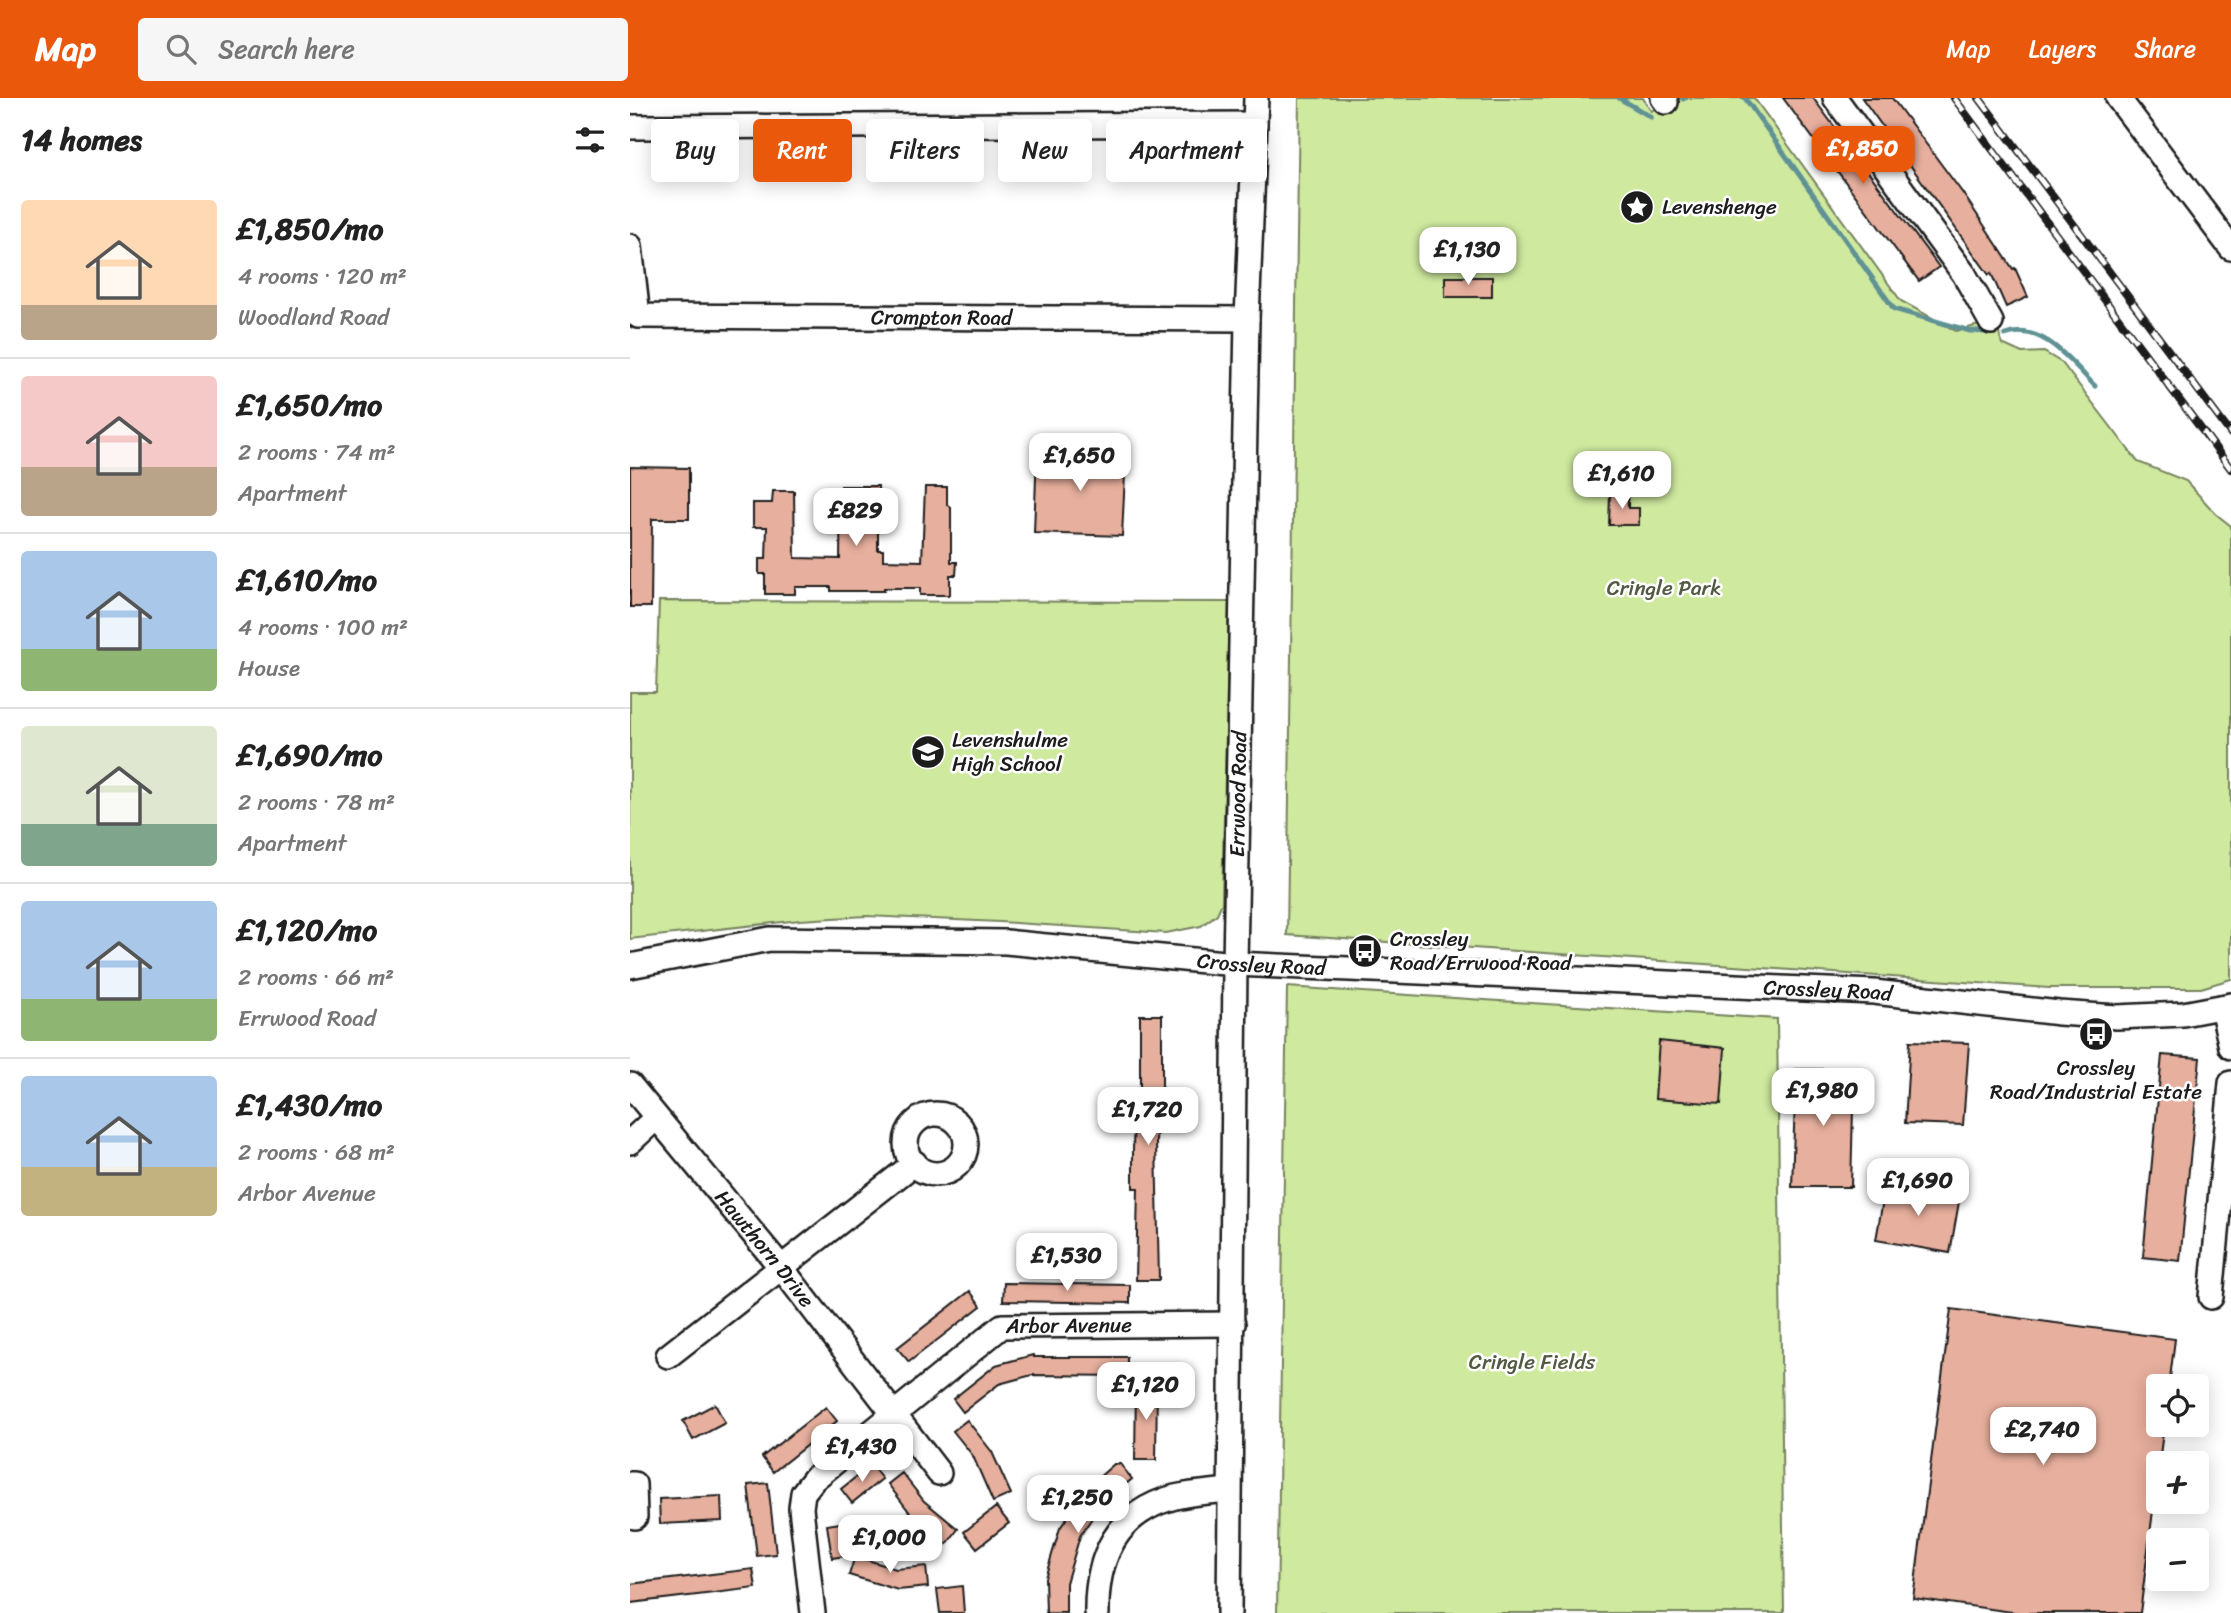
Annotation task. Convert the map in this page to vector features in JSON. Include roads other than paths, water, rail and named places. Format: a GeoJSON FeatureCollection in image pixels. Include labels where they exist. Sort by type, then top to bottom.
{"type":"FeatureCollection","features":[{"type":"Feature","properties":{"kind":"street","name":"Errwood Road"},"geometry":{"type":"LineString","coordinates":[[1255,119],[1256,98]]}},
{"type":"Feature","properties":{"kind":"street"},"geometry":{"type":"LineString","coordinates":[[1835,98],[1964,274],[1990,322]]}},
{"type":"Feature","properties":{"kind":"street"},"geometry":{"type":"LineString","coordinates":[[2118,98],[2231,248]]}},
{"type":"Feature","properties":{"kind":"street"},"geometry":{"type":"LineString","coordinates":[[630,127],[1106,125]]}},
{"type":"Feature","properties":{"kind":"street","name":"Errwood Road"},"geometry":{"type":"LineString","coordinates":[[1229,1613],[1235,964],[1247,319],[1253,182]]}},
{"type":"Feature","properties":{"kind":"street","name":"Crompton Road"},"geometry":{"type":"LineString","coordinates":[[630,246],[638,316],[1247,319]]}},
{"type":"Feature","properties":{"kind":"street","name":"Crossley Road"},"geometry":{"type":"LineString","coordinates":[[630,966],[770,939],[1006,942],[1235,964],[1874,992],[2117,1017],[2183,1014],[2227,1006]]}},
{"type":"Feature","properties":{"kind":"street"},"geometry":{"type":"LineString","coordinates":[[2227,1006],[2231,1047]]}},
{"type":"Feature","properties":{"kind":"street"},"geometry":{"type":"LineString","coordinates":[[2211,1297],[2231,1083]]}},
{"type":"Feature","properties":{"kind":"street","name":"Hawthorn Drive"},"geometry":{"type":"LineString","coordinates":[[630,1086],[780,1266],[895,1415]]}},
{"type":"Feature","properties":{"kind":"street"},"geometry":{"type":"LineString","coordinates":[[630,1142],[656,1118]]}},
{"type":"Feature","properties":{"kind":"street"},"geometry":{"type":"LineString","coordinates":[[668,1356],[915,1163]]}},
{"type":"Feature","properties":{"kind":"street","name":"Arbor Avenue"},"geometry":{"type":"LineString","coordinates":[[813,1613],[801,1508],[803,1493],[814,1479],[1002,1326],[1233,1324]]}},
{"type":"Feature","properties":{"kind":"street"},"geometry":{"type":"LineString","coordinates":[[895,1415],[939,1473]]}},
{"type":"Feature","properties":{"kind":"street"},"geometry":{"type":"LineString","coordinates":[[630,1483],[634,1484],[635,1517]]}},
{"type":"Feature","properties":{"kind":"street"},"geometry":{"type":"LineString","coordinates":[[1097,1613],[1096,1587],[1103,1559],[1118,1532],[1137,1512],[1174,1497],[1229,1490]]}},
{"type":"Feature","properties":{"kind":"waterway"},"geometry":{"type":"LineString","coordinates":[[1619,98],[1651,117]]}},
{"type":"Feature","properties":{"kind":"waterway"},"geometry":{"type":"LineString","coordinates":[[1745,98],[1894,309],[1970,331],[1986,332]]}},
{"type":"Feature","properties":{"kind":"waterway"},"geometry":{"type":"LineString","coordinates":[[2005,335],[2019,332],[2044,339],[2066,356],[2095,386]]}},
{"type":"Feature","properties":{"kind":"railway"},"geometry":{"type":"LineString","coordinates":[[1954,98],[2231,469]]}},
{"type":"Feature","properties":{"kind":"railway"},"geometry":{"type":"LineString","coordinates":[[1979,98],[2231,434]]}},
{"type":"Feature","properties":{"kind":"place","name":"Levenshenge"},"geometry":{"type":"Point","coordinates":[1637,207]}},
{"type":"Feature","properties":{"kind":"place","name":"Levenshulme High School"},"geometry":{"type":"Point","coordinates":[928,752]}},
{"type":"Feature","properties":{"kind":"place","name":"Crossley Road/Errwood Road"},"geometry":{"type":"Point","coordinates":[1365,951]}},
{"type":"Feature","properties":{"kind":"place","name":"Crossley Road/Industrial Estate"},"geometry":{"type":"Point","coordinates":[2096,1034]}},
{"type":"Feature","properties":{"kind":"park label","name":"Cringle Park"},"geometry":{"type":"Point","coordinates":[1664,588]}},
{"type":"Feature","properties":{"kind":"park label","name":"Cringle Fields"},"geometry":{"type":"Point","coordinates":[1532,1362]}}]}
